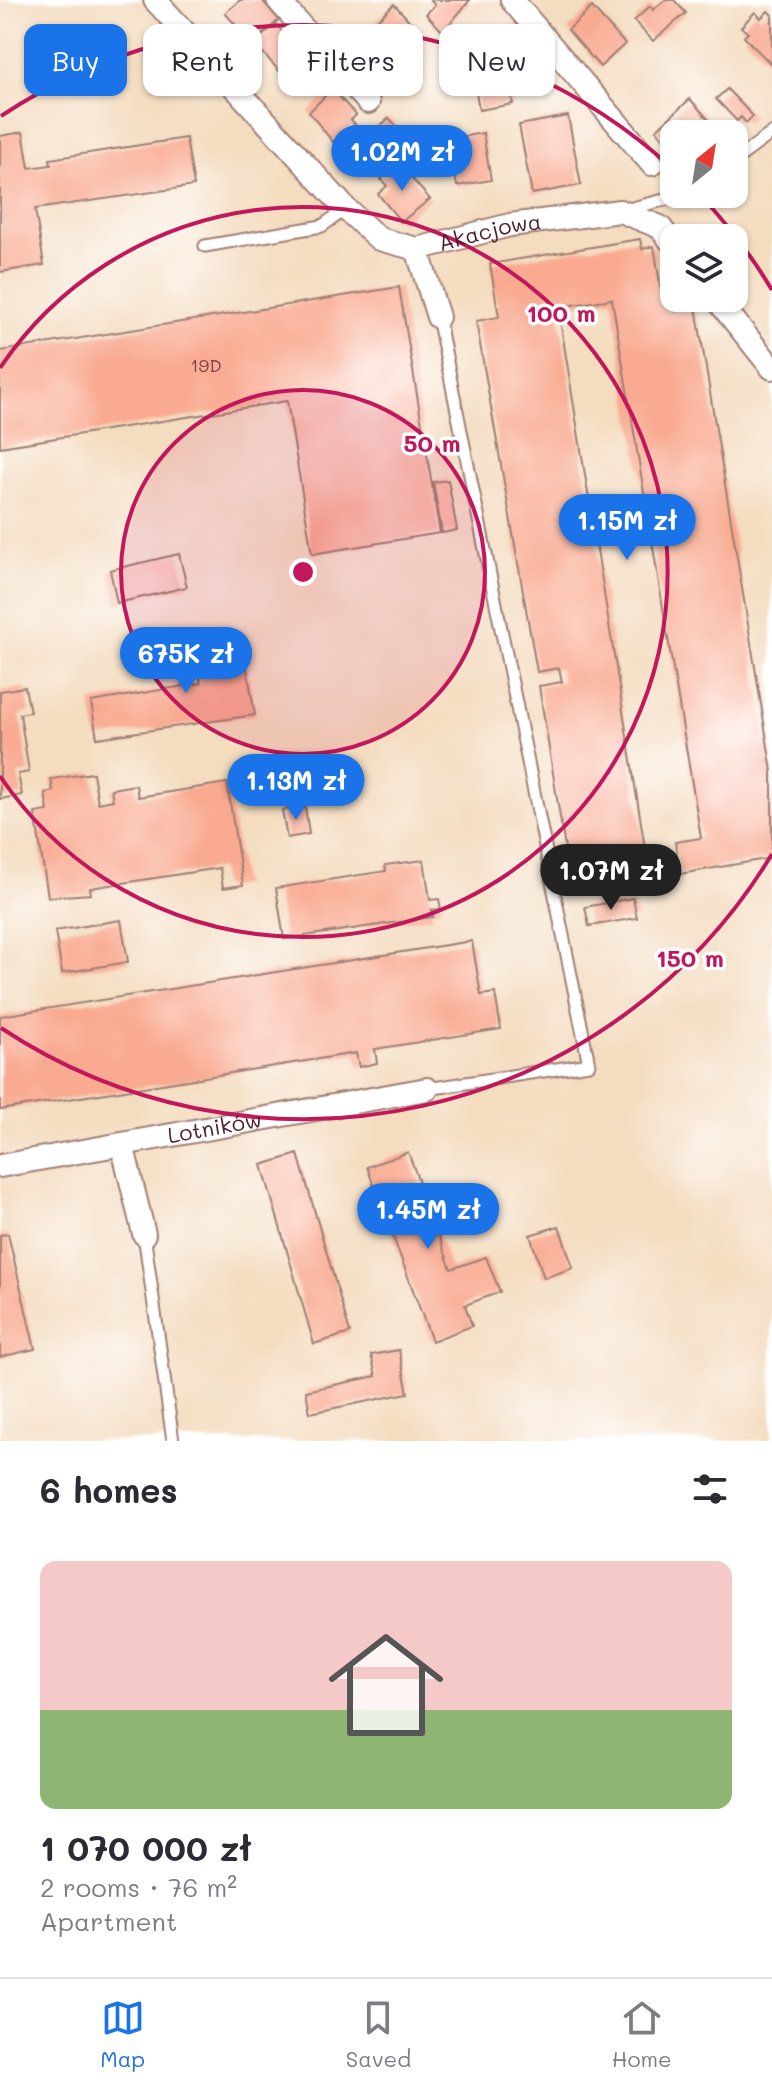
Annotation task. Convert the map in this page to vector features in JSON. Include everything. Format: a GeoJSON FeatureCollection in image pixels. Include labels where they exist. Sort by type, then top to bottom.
{"type":"FeatureCollection","features":[{"type":"Feature","properties":{"kind":"street","name":"Akacjowa"},"geometry":{"type":"LineString","coordinates":[[155,0],[346,209],[379,239],[417,249],[510,225],[620,211]]}},
{"type":"Feature","properties":{"kind":"street"},"geometry":{"type":"LineString","coordinates":[[278,0],[368,102]]}},
{"type":"Feature","properties":{"kind":"street"},"geometry":{"type":"LineString","coordinates":[[512,0],[652,164]]}},
{"type":"Feature","properties":{"kind":"street"},"geometry":{"type":"LineString","coordinates":[[620,211],[660,227]]}},
{"type":"Feature","properties":{"kind":"street"},"geometry":{"type":"LineString","coordinates":[[417,249],[438,317]]}},
{"type":"Feature","properties":{"kind":"street"},"geometry":{"type":"LineString","coordinates":[[727,312],[772,368]]}},
{"type":"Feature","properties":{"kind":"street","name":"Lotników"},"geometry":{"type":"LineString","coordinates":[[0,1166],[427,1089]]}},
{"type":"Feature","properties":{"kind":"street"},"geometry":{"type":"LineString","coordinates":[[122,1144],[144,1234]]}},
{"type":"Feature","properties":{"kind":"lane"},"geometry":{"type":"LineString","coordinates":[[748,151],[772,133]]}},
{"type":"Feature","properties":{"kind":"lane","name":"Akacjowa"},"geometry":{"type":"LineString","coordinates":[[620,211],[660,201]]}},
{"type":"Feature","properties":{"kind":"lane"},"geometry":{"type":"LineString","coordinates":[[205,246],[322,226],[346,209]]}},
{"type":"Feature","properties":{"kind":"lane"},"geometry":{"type":"LineString","coordinates":[[427,1089],[589,1064],[438,317]]}},
{"type":"Feature","properties":{"kind":"lane"},"geometry":{"type":"LineString","coordinates":[[144,1234],[173,1441]]}},
{"type":"Feature","properties":{"kind":"building"},"geometry":{"type":"Polygon","coordinates":[[[240,0],[262,0],[279,20],[262,34],[262,24],[235,24],[225,13],[240,0]]]}},
{"type":"Feature","properties":{"kind":"building"},"geometry":{"type":"Polygon","coordinates":[[[430,0],[470,0],[450,24],[439,24],[439,28],[426,14],[435,5],[430,0]]]}},
{"type":"Feature","properties":{"kind":"building"},"geometry":{"type":"Polygon","coordinates":[[[665,0],[674,0],[686,13],[653,41],[634,21],[650,6],[653,10],[665,0]]]}},
{"type":"Feature","properties":{"kind":"building"},"geometry":{"type":"Polygon","coordinates":[[[394,4],[412,24],[377,24],[375,22],[394,4]]]}},
{"type":"Feature","properties":{"kind":"building"},"geometry":{"type":"Polygon","coordinates":[[[592,7],[625,44],[600,67],[568,30],[592,7]]]}},
{"type":"Feature","properties":{"kind":"building"},"geometry":{"type":"Polygon","coordinates":[[[768,11],[772,15],[772,65],[744,37],[748,33],[741,27],[755,12],[761,18],[768,11]]]}},
{"type":"Feature","properties":{"kind":"building"},"geometry":{"type":"Polygon","coordinates":[[[276,24],[278,27],[278,70],[262,52],[262,36],[276,24]]]}},
{"type":"Feature","properties":{"kind":"building"},"geometry":{"type":"Polygon","coordinates":[[[727,89],[753,116],[748,121],[741,117],[736,120],[716,99],[727,89]]]}},
{"type":"Feature","properties":{"kind":"building"},"geometry":{"type":"Polygon","coordinates":[[[325,96],[338,96],[356,115],[351,120],[355,124],[333,142],[309,112],[325,96]]]}},
{"type":"Feature","properties":{"kind":"building"},"geometry":{"type":"Polygon","coordinates":[[[477,96],[512,96],[513,104],[479,110],[477,96]]]}},
{"type":"Feature","properties":{"kind":"building"},"geometry":{"type":"Polygon","coordinates":[[[690,99],[709,120],[667,120],[690,99]]]}},
{"type":"Feature","properties":{"kind":"building"},"geometry":{"type":"Polygon","coordinates":[[[568,116],[581,185],[532,194],[519,125],[568,116]]]}},
{"type":"Feature","properties":{"kind":"building"},"geometry":{"type":"Polygon","coordinates":[[[389,118],[405,135],[392,147],[376,130],[389,118]]]}},
{"type":"Feature","properties":{"kind":"building"},"geometry":{"type":"Polygon","coordinates":[[[23,132],[29,168],[51,165],[50,159],[186,138],[194,186],[35,209],[44,265],[0,272],[0,136],[23,132]]]}},
{"type":"Feature","properties":{"kind":"building"},"geometry":{"type":"Polygon","coordinates":[[[483,133],[491,180],[457,186],[448,139],[483,133]]]}},
{"type":"Feature","properties":{"kind":"building"},"geometry":{"type":"Polygon","coordinates":[[[399,164],[430,199],[401,222],[378,194],[387,186],[381,179],[399,164]]]}},
{"type":"Feature","properties":{"kind":"building"},"geometry":{"type":"Polygon","coordinates":[[[640,239],[642,249],[654,246],[660,284],[660,312],[697,312],[772,771],[772,858],[680,874],[675,842],[701,838],[612,299],[558,307],[650,879],[572,892],[539,686],[562,682],[559,668],[537,672],[476,321],[499,317],[490,264],[640,239]]]}},
{"type":"Feature","properties":{"kind":"building"},"geometry":{"type":"Polygon","coordinates":[[[399,287],[440,533],[312,554],[287,401],[0,447],[0,351],[399,287]]]}},
{"type":"Feature","properties":{"kind":"building"},"geometry":{"type":"Polygon","coordinates":[[[448,480],[457,530],[442,533],[433,482],[448,480]]]}},
{"type":"Feature","properties":{"kind":"building"},"geometry":{"type":"Polygon","coordinates":[[[179,554],[187,587],[117,603],[110,570],[179,554]]]}},
{"type":"Feature","properties":{"kind":"building"},"geometry":{"type":"Polygon","coordinates":[[[241,634],[255,715],[97,738],[91,702],[201,683],[194,641],[241,634]]]}},
{"type":"Feature","properties":{"kind":"building"},"geometry":{"type":"Polygon","coordinates":[[[25,687],[30,712],[20,714],[29,772],[18,774],[22,795],[0,799],[0,691],[25,687]]]}},
{"type":"Feature","properties":{"kind":"building"},"geometry":{"type":"Polygon","coordinates":[[[93,773],[98,803],[113,800],[111,789],[136,785],[138,797],[227,783],[243,885],[223,888],[220,868],[90,888],[91,894],[48,897],[35,813],[48,811],[45,793],[53,791],[51,779],[93,773]]]}},
{"type":"Feature","properties":{"kind":"building"},"geometry":{"type":"Polygon","coordinates":[[[305,806],[309,834],[287,838],[282,810],[305,806]]]}},
{"type":"Feature","properties":{"kind":"building"},"geometry":{"type":"Polygon","coordinates":[[[424,860],[430,900],[439,899],[441,909],[431,910],[433,917],[284,939],[276,888],[386,871],[385,865],[424,860]]]}},
{"type":"Feature","properties":{"kind":"building"},"geometry":{"type":"Polygon","coordinates":[[[633,898],[637,918],[589,926],[585,907],[633,898]]]}},
{"type":"Feature","properties":{"kind":"building"},"geometry":{"type":"Polygon","coordinates":[[[121,920],[128,962],[62,973],[55,931],[121,920]]]}},
{"type":"Feature","properties":{"kind":"building"},"geometry":{"type":"Polygon","coordinates":[[[472,941],[481,995],[495,993],[501,1029],[375,1049],[377,1063],[359,1067],[356,1053],[0,1110],[0,1016],[472,941]]]}},
{"type":"Feature","properties":{"kind":"building"},"geometry":{"type":"Polygon","coordinates":[[[408,1152],[451,1269],[486,1257],[500,1292],[465,1305],[472,1326],[432,1341],[367,1167],[408,1152]]]}},
{"type":"Feature","properties":{"kind":"building"},"geometry":{"type":"Polygon","coordinates":[[[298,1154],[350,1333],[314,1344],[262,1165],[298,1154]]]}},
{"type":"Feature","properties":{"kind":"building"},"geometry":{"type":"Polygon","coordinates":[[[559,1226],[573,1268],[544,1278],[530,1235],[559,1226]]]}},
{"type":"Feature","properties":{"kind":"building"},"geometry":{"type":"Polygon","coordinates":[[[8,1234],[35,1349],[0,1357],[0,1235],[8,1234]]]}},
{"type":"Feature","properties":{"kind":"building"},"geometry":{"type":"Polygon","coordinates":[[[399,1350],[408,1393],[310,1413],[306,1391],[376,1376],[371,1355],[399,1350]]]}}]}
